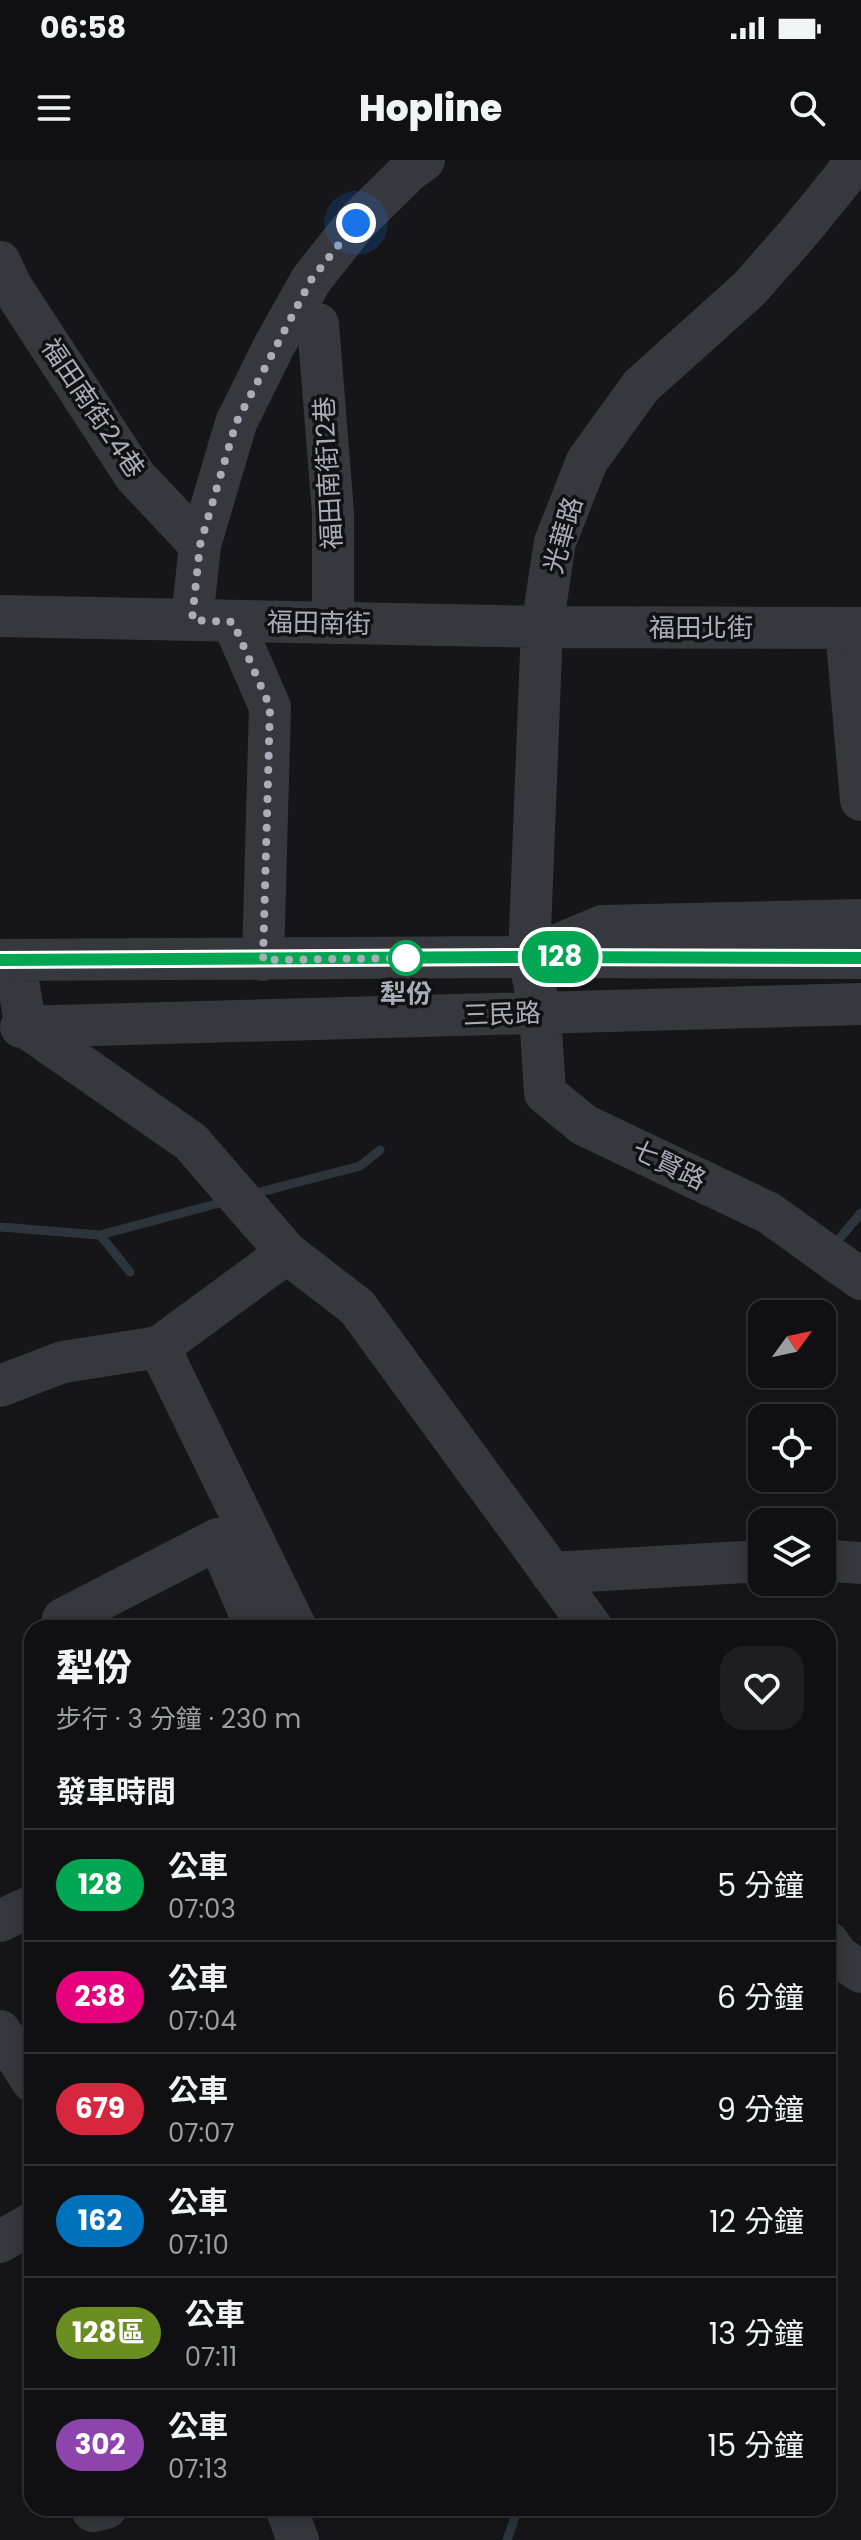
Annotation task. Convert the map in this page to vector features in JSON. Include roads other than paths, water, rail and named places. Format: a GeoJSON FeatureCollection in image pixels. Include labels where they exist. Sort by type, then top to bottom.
{"type":"FeatureCollection","features":[{"type":"Feature","properties":{"kind":"street"},"geometry":{"type":"LineString","coordinates":[[263,960],[270,707],[213,621],[200,545],[236,423],[311,280],[356,223],[424,160]]}},
{"type":"Feature","properties":{"kind":"street","name":"光華路"},"geometry":{"type":"LineString","coordinates":[[540,1013],[529,957],[542,627],[555,542],[587,461],[641,386],[750,288],[810,219],[854,160]]}},
{"type":"Feature","properties":{"kind":"street","name":"福田南街24巷"},"geometry":{"type":"LineString","coordinates":[[0,262],[11,286],[135,476],[200,545]]}},
{"type":"Feature","properties":{"kind":"street","name":"福田南街12巷"},"geometry":{"type":"LineString","coordinates":[[318,324],[333,513],[333,623]]}},
{"type":"Feature","properties":{"kind":"street","name":"福田南街"},"geometry":{"type":"LineString","coordinates":[[0,616],[542,627]]}},
{"type":"Feature","properties":{"kind":"street","name":"福田北街"},"geometry":{"type":"LineString","coordinates":[[542,627],[854,628]]}},
{"type":"Feature","properties":{"kind":"street"},"geometry":{"type":"LineString","coordinates":[[854,628],[861,800]]}},
{"type":"Feature","properties":{"kind":"street"},"geometry":{"type":"LineString","coordinates":[[529,957],[602,926],[861,920]]}},
{"type":"Feature","properties":{"kind":"street"},"geometry":{"type":"LineString","coordinates":[[586,1620],[357,1307],[287,1253],[191,1142],[13,1027],[7,960],[861,958]]}},
{"type":"Feature","properties":{"kind":"street","name":"三民路"},"geometry":{"type":"LineString","coordinates":[[13,1027],[861,1004]]}},
{"type":"Feature","properties":{"kind":"street","name":"七賢路"},"geometry":{"type":"LineString","coordinates":[[540,1013],[545,1093],[584,1125],[769,1213],[861,1279]]}},
{"type":"Feature","properties":{"kind":"street"},"geometry":{"type":"LineString","coordinates":[[0,1386],[63,1362],[159,1347],[287,1253]]}},
{"type":"Feature","properties":{"kind":"street"},"geometry":{"type":"LineString","coordinates":[[159,1347],[292,1620]]}},
{"type":"Feature","properties":{"kind":"street"},"geometry":{"type":"LineString","coordinates":[[63,1619],[218,1539],[253,1620]]}},
{"type":"Feature","properties":{"kind":"street"},"geometry":{"type":"LineString","coordinates":[[836,1561],[861,1563]]}},
{"type":"Feature","properties":{"kind":"street"},"geometry":{"type":"LineString","coordinates":[[551,1573],[748,1562]]}},
{"type":"Feature","properties":{"kind":"street"},"geometry":{"type":"LineString","coordinates":[[0,1921],[24,1910]]}},
{"type":"Feature","properties":{"kind":"street"},"geometry":{"type":"LineString","coordinates":[[836,1953],[861,1972]]}},
{"type":"Feature","properties":{"kind":"street"},"geometry":{"type":"LineString","coordinates":[[0,2098],[22,2059]]}},
{"type":"Feature","properties":{"kind":"street"},"geometry":{"type":"LineString","coordinates":[[0,2242],[24,2228]]}},
{"type":"Feature","properties":{"kind":"street"},"geometry":{"type":"LineString","coordinates":[[289,2516],[298,2540]]}},
{"type":"Feature","properties":{"kind":"waterway"},"geometry":{"type":"LineString","coordinates":[[253,1194],[360,1166],[380,1150]]}},
{"type":"Feature","properties":{"kind":"waterway"},"geometry":{"type":"LineString","coordinates":[[100,1235],[227,1201]]}},
{"type":"Feature","properties":{"kind":"waterway"},"geometry":{"type":"LineString","coordinates":[[839,1239],[861,1213]]}},
{"type":"Feature","properties":{"kind":"waterway"},"geometry":{"type":"LineString","coordinates":[[0,1227],[100,1235],[130,1272]]}},
{"type":"Feature","properties":{"kind":"waterway"},"geometry":{"type":"LineString","coordinates":[[507,2540],[515,2516]]}},
{"type":"Feature","properties":{"kind":"place","name":"犁份"},"geometry":{"type":"Point","coordinates":[406,958]}}]}
